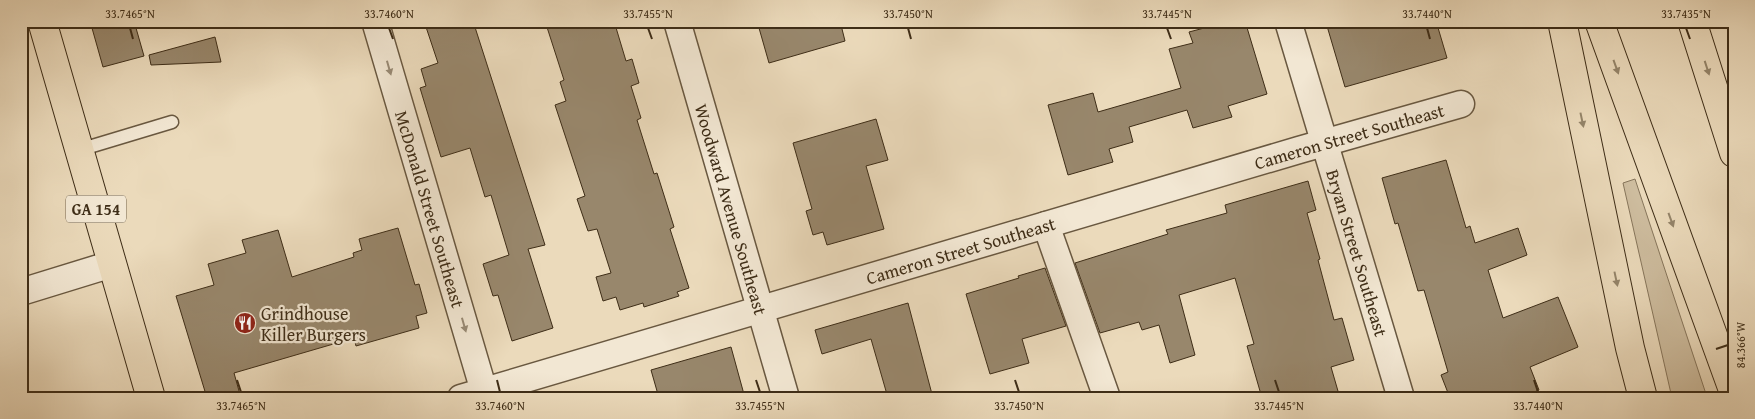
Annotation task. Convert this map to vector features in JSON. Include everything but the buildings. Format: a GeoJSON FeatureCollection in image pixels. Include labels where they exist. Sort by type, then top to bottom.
{"type":"FeatureCollection","features":[{"type":"Feature","properties":{"kind":"main road","name":"GA 154"},"geometry":{"type":"LineString","coordinates":[[42,21],[151,398]]}},
{"type":"Feature","properties":{"kind":"main road"},"geometry":{"type":"LineString","coordinates":[[1562,21],[1630,348],[1643,398]]}},
{"type":"Feature","properties":{"kind":"main road"},"geometry":{"type":"LineString","coordinates":[[1599,21],[1734,394]]}},
{"type":"Feature","properties":{"kind":"main road"},"geometry":{"type":"LineString","coordinates":[[1692,21],[1734,153]]}},
{"type":"Feature","properties":{"kind":"street","name":"McDonald Street Southeast"},"geometry":{"type":"LineString","coordinates":[[375,21],[477,395]]}},
{"type":"Feature","properties":{"kind":"street","name":"Woodward Avenue Southeast"},"geometry":{"type":"LineString","coordinates":[[677,21],[786,398]]}},
{"type":"Feature","properties":{"kind":"street","name":"Bryan Street Southeast"},"geometry":{"type":"LineString","coordinates":[[1288,21],[1401,398]]}},
{"type":"Feature","properties":{"kind":"street","name":"Cameron Street Southeast"},"geometry":{"type":"LineString","coordinates":[[477,395],[760,309],[1460,104]]}},
{"type":"Feature","properties":{"kind":"street"},"geometry":{"type":"LineString","coordinates":[[1046,225],[1106,398]]}},
{"type":"Feature","properties":{"kind":"street"},"geometry":{"type":"LineString","coordinates":[[21,292],[112,264]]}},
{"type":"Feature","properties":{"kind":"lane"},"geometry":{"type":"LineString","coordinates":[[80,150],[172,122]]}},
{"type":"Feature","properties":{"kind":"shaded area"},"geometry":{"type":"Polygon","coordinates":[[[1635,179],[1707,398],[1672,398],[1623,183],[1635,179]]]}},
{"type":"Feature","properties":{"kind":"place","name":"Grindhouse Killer Burgers"},"geometry":{"type":"Point","coordinates":[245,323]}}]}
